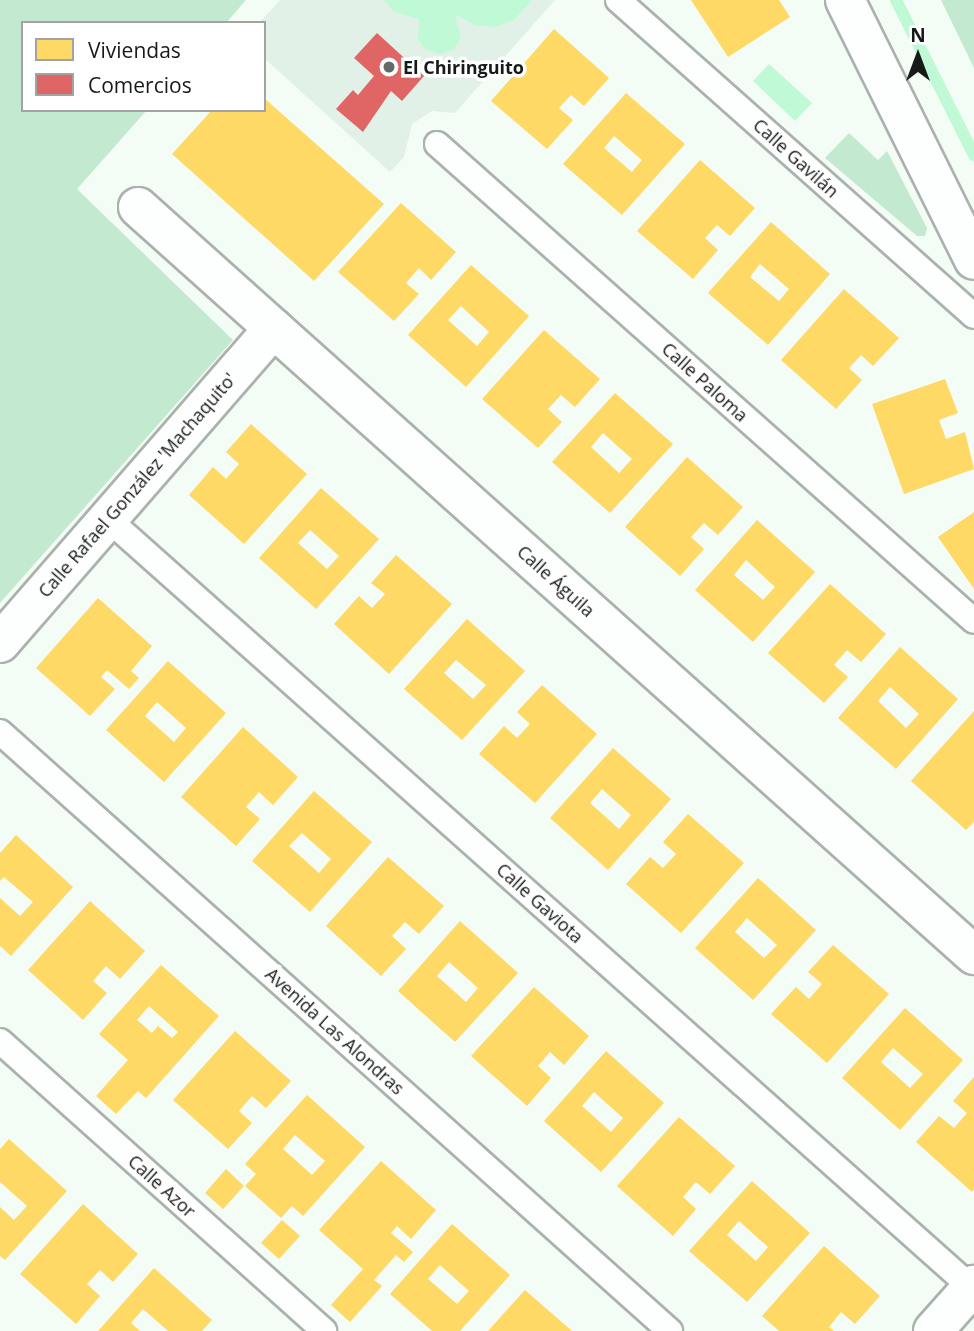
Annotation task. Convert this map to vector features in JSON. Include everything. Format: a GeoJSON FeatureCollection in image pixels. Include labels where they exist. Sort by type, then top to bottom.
{"type":"FeatureCollection","features":[{"type":"Feature","properties":{"kind":"street"},"geometry":{"type":"LineString","coordinates":[[845,0],[974,260]]}},
{"type":"Feature","properties":{"kind":"street","name":"Calle Águila"},"geometry":{"type":"LineString","coordinates":[[138,207],[974,955]]}},
{"type":"Feature","properties":{"kind":"street","name":"Calle Rafael González 'Machaquito'"},"geometry":{"type":"LineString","coordinates":[[0,643],[274,328]]}},
{"type":"Feature","properties":{"kind":"street"},"geometry":{"type":"LineString","coordinates":[[933,1331],[973,1286]]}},
{"type":"Feature","properties":{"kind":"lane","name":"Calle Gavilán"},"geometry":{"type":"LineString","coordinates":[[618,0],[974,316]]}},
{"type":"Feature","properties":{"kind":"lane","name":"Calle Paloma"},"geometry":{"type":"LineString","coordinates":[[437,144],[974,621]]}},
{"type":"Feature","properties":{"kind":"lane","name":"Calle Gaviota"},"geometry":{"type":"LineString","coordinates":[[108,519],[973,1286]]}},
{"type":"Feature","properties":{"kind":"lane","name":"Avenida Las Alondras"},"geometry":{"type":"LineString","coordinates":[[0,732],[670,1331]]}},
{"type":"Feature","properties":{"kind":"lane","name":"Calle Azor"},"geometry":{"type":"LineString","coordinates":[[0,1041],[324,1331]]}},
{"type":"Feature","properties":{"kind":"shaded area"},"geometry":{"type":"Polygon","coordinates":[[[0,0],[246,0],[228,21],[21,21],[21,112],[145,112],[77,189],[233,340],[0,603],[0,0]]]}},
{"type":"Feature","properties":{"kind":"shaded area","name":"El Chiringuito"},"geometry":{"type":"Polygon","coordinates":[[[280,0],[555,0],[455,113],[432,111],[412,124],[404,157],[390,172],[266,60],[266,21],[261,21],[280,0]]]}},
{"type":"Feature","properties":{"kind":"shaded area"},"geometry":{"type":"Polygon","coordinates":[[[384,0],[532,0],[514,20],[495,27],[474,25],[455,14],[461,38],[453,50],[440,54],[427,50],[418,40],[419,19],[394,12],[384,0]]]}},
{"type":"Feature","properties":{"kind":"shaded area"},"geometry":{"type":"Polygon","coordinates":[[[941,0],[974,0],[974,68],[941,0]]]}},
{"type":"Feature","properties":{"kind":"shaded area"},"geometry":{"type":"Polygon","coordinates":[[[769,64],[812,103],[795,121],[753,81],[769,64]]]}},
{"type":"Feature","properties":{"kind":"shaded area"},"geometry":{"type":"Polygon","coordinates":[[[849,133],[878,160],[887,151],[927,228],[925,236],[917,236],[825,158],[849,133]]]}},
{"type":"Feature","properties":{"kind":"building: Viviendas"},"geometry":{"type":"Polygon","coordinates":[[[691,0],[779,0],[790,17],[728,57],[691,0]]]}},
{"type":"Feature","properties":{"kind":"building: Viviendas"},"geometry":{"type":"Polygon","coordinates":[[[554,29],[609,78],[584,106],[571,95],[559,108],[573,120],[547,149],[491,101],[554,29]]]}},
{"type":"Feature","properties":{"kind":"building: Viviendas"},"geometry":{"type":"Polygon","coordinates":[[[626,93],[685,144],[622,215],[563,164],[626,93]],[[614,136],[604,148],[632,172],[642,160],[614,136]]]}},
{"type":"Feature","properties":{"kind":"building: Viviendas"},"geometry":{"type":"Polygon","coordinates":[[[266,100],[384,204],[314,281],[172,154],[210,112],[266,112],[266,100]]]}},
{"type":"Feature","properties":{"kind":"building: Viviendas"},"geometry":{"type":"Polygon","coordinates":[[[700,160],[755,208],[730,236],[717,225],[705,238],[718,250],[693,279],[637,231],[700,160]]]}},
{"type":"Feature","properties":{"kind":"building: Viviendas"},"geometry":{"type":"Polygon","coordinates":[[[401,203],[456,252],[431,280],[419,268],[406,283],[419,294],[394,321],[338,272],[401,203]]]}},
{"type":"Feature","properties":{"kind":"building: Viviendas"},"geometry":{"type":"Polygon","coordinates":[[[771,222],[830,274],[768,345],[708,293],[771,222]],[[760,264],[750,277],[779,301],[789,289],[760,264]]]}},
{"type":"Feature","properties":{"kind":"building: Viviendas"},"geometry":{"type":"Polygon","coordinates":[[[471,265],[529,316],[466,387],[408,335],[471,265]],[[461,306],[448,320],[477,346],[489,332],[461,306]]]}},
{"type":"Feature","properties":{"kind":"building: Viviendas"},"geometry":{"type":"Polygon","coordinates":[[[844,289],[899,338],[873,366],[861,355],[849,368],[862,380],[836,409],[781,360],[844,289]]]}},
{"type":"Feature","properties":{"kind":"building: Viviendas"},"geometry":{"type":"Polygon","coordinates":[[[544,330],[600,379],[575,407],[561,395],[548,409],[562,422],[538,448],[482,399],[544,330]]]}},
{"type":"Feature","properties":{"kind":"building: Viviendas"},"geometry":{"type":"Polygon","coordinates":[[[945,379],[958,413],[939,420],[946,439],[965,432],[974,469],[904,494],[872,404],[945,379]]]}},
{"type":"Feature","properties":{"kind":"building: Viviendas"},"geometry":{"type":"Polygon","coordinates":[[[615,393],[673,444],[610,513],[552,462],[615,393]],[[603,433],[591,447],[619,473],[632,459],[603,433]]]}},
{"type":"Feature","properties":{"kind":"building: Viviendas"},"geometry":{"type":"Polygon","coordinates":[[[251,424],[307,474],[244,544],[189,495],[213,467],[226,479],[239,464],[226,452],[251,424]]]}},
{"type":"Feature","properties":{"kind":"building: Viviendas"},"geometry":{"type":"Polygon","coordinates":[[[687,457],[743,507],[718,535],[704,523],[691,537],[704,549],[680,576],[625,527],[687,457]]]}},
{"type":"Feature","properties":{"kind":"building: Viviendas"},"geometry":{"type":"Polygon","coordinates":[[[321,488],[379,539],[316,609],[259,558],[321,488]],[[310,530],[298,543],[327,569],[339,556],[310,530]]]}},
{"type":"Feature","properties":{"kind":"building: Viviendas"},"geometry":{"type":"Polygon","coordinates":[[[974,512],[974,589],[938,537],[974,512]]]}},
{"type":"Feature","properties":{"kind":"building: Viviendas"},"geometry":{"type":"Polygon","coordinates":[[[757,520],[815,572],[753,642],[695,590],[757,520]],[[746,560],[734,575],[763,600],[775,587],[746,560]]]}},
{"type":"Feature","properties":{"kind":"building: Viviendas"},"geometry":{"type":"Polygon","coordinates":[[[396,555],[452,604],[389,674],[334,624],[359,596],[372,608],[385,594],[371,583],[396,555]]]}},
{"type":"Feature","properties":{"kind":"building: Viviendas"},"geometry":{"type":"Polygon","coordinates":[[[830,584],[886,634],[861,662],[847,650],[834,665],[848,677],[824,703],[768,653],[830,584]]]}},
{"type":"Feature","properties":{"kind":"building: Viviendas"},"geometry":{"type":"Polygon","coordinates":[[[98,598],[152,646],[131,671],[139,678],[129,689],[107,670],[101,677],[115,689],[90,716],[36,668],[98,598]]]}},
{"type":"Feature","properties":{"kind":"building: Viviendas"},"geometry":{"type":"Polygon","coordinates":[[[467,619],[525,671],[462,740],[404,689],[467,619]],[[456,660],[444,673],[473,699],[486,685],[456,660]]]}},
{"type":"Feature","properties":{"kind":"building: Viviendas"},"geometry":{"type":"Polygon","coordinates":[[[900,647],[958,699],[896,769],[838,718],[900,647]],[[890,687],[878,701],[906,728],[919,714],[890,687]]]}},
{"type":"Feature","properties":{"kind":"building: Viviendas"},"geometry":{"type":"Polygon","coordinates":[[[168,661],[226,713],[164,782],[106,730],[168,661]],[[157,702],[145,716],[174,742],[186,728],[157,702]]]}},
{"type":"Feature","properties":{"kind":"building: Viviendas"},"geometry":{"type":"Polygon","coordinates":[[[542,685],[597,734],[535,803],[479,754],[504,726],[517,738],[530,724],[517,712],[542,685]]]}},
{"type":"Feature","properties":{"kind":"building: Viviendas"},"geometry":{"type":"Polygon","coordinates":[[[974,711],[974,822],[966,830],[911,781],[974,711]]]}},
{"type":"Feature","properties":{"kind":"building: Viviendas"},"geometry":{"type":"Polygon","coordinates":[[[243,727],[298,777],[273,805],[259,792],[246,807],[260,819],[236,846],[181,797],[243,727]]]}},
{"type":"Feature","properties":{"kind":"building: Viviendas"},"geometry":{"type":"Polygon","coordinates":[[[613,748],[671,799],[608,870],[550,818],[613,748]],[[602,789],[590,803],[619,829],[631,815],[602,789]]]}},
{"type":"Feature","properties":{"kind":"building: Viviendas"},"geometry":{"type":"Polygon","coordinates":[[[314,791],[372,842],[310,912],[252,861],[314,791]],[[302,833],[289,846],[319,873],[331,859],[302,833]]]}},
{"type":"Feature","properties":{"kind":"building: Viviendas"},"geometry":{"type":"Polygon","coordinates":[[[688,814],[744,863],[681,933],[626,884],[650,857],[663,868],[676,854],[663,842],[688,814]]]}},
{"type":"Feature","properties":{"kind":"building: Viviendas"},"geometry":{"type":"Polygon","coordinates":[[[16,835],[73,887],[11,956],[0,946],[0,898],[20,916],[33,902],[4,877],[0,881],[0,853],[16,835]]]}},
{"type":"Feature","properties":{"kind":"building: Viviendas"},"geometry":{"type":"Polygon","coordinates":[[[388,857],[444,906],[419,934],[405,922],[392,936],[406,949],[381,976],[326,926],[388,857]]]}},
{"type":"Feature","properties":{"kind":"building: Viviendas"},"geometry":{"type":"Polygon","coordinates":[[[758,878],[816,930],[753,1000],[695,948],[758,878]],[[747,918],[735,932],[764,958],[777,945],[747,918]]]}},
{"type":"Feature","properties":{"kind":"building: Viviendas"},"geometry":{"type":"Polygon","coordinates":[[[90,901],[145,951],[120,979],[106,966],[93,981],[107,993],[83,1020],[28,970],[90,901]]]}},
{"type":"Feature","properties":{"kind":"building: Viviendas"},"geometry":{"type":"Polygon","coordinates":[[[460,921],[518,973],[455,1042],[398,991],[460,921]],[[449,962],[437,976],[466,1002],[478,988],[449,962]]]}},
{"type":"Feature","properties":{"kind":"building: Viviendas"},"geometry":{"type":"Polygon","coordinates":[[[833,945],[889,994],[827,1063],[771,1014],[796,987],[809,999],[822,984],[808,972],[833,945]]]}},
{"type":"Feature","properties":{"kind":"building: Viviendas"},"geometry":{"type":"Polygon","coordinates":[[[161,965],[219,1016],[146,1098],[138,1091],[116,1114],[96,1096],[128,1060],[99,1034],[161,965]],[[149,1006],[137,1020],[152,1033],[158,1026],[172,1038],[178,1032],[149,1006]]]}},
{"type":"Feature","properties":{"kind":"building: Viviendas"},"geometry":{"type":"Polygon","coordinates":[[[534,987],[589,1036],[564,1065],[550,1052],[538,1066],[551,1078],[527,1106],[471,1056],[534,987]]]}},
{"type":"Feature","properties":{"kind":"building: Viviendas"},"geometry":{"type":"Polygon","coordinates":[[[905,1008],[963,1060],[900,1130],[842,1078],[905,1008]],[[893,1048],[881,1062],[910,1088],[923,1074],[893,1048]]]}},
{"type":"Feature","properties":{"kind":"building: Viviendas"},"geometry":{"type":"Polygon","coordinates":[[[235,1031],[291,1081],[266,1108],[252,1096],[239,1111],[252,1123],[228,1149],[173,1100],[235,1031]]]}},
{"type":"Feature","properties":{"kind":"building: Viviendas"},"geometry":{"type":"Polygon","coordinates":[[[606,1051],[664,1103],[601,1172],[544,1121],[606,1051]],[[594,1092],[582,1106],[611,1132],[623,1118],[594,1092]]]}},
{"type":"Feature","properties":{"kind":"building: Viviendas"},"geometry":{"type":"Polygon","coordinates":[[[974,1077],[972,1192],[916,1142],[939,1116],[954,1128],[967,1113],[953,1101],[974,1077]]]}},
{"type":"Feature","properties":{"kind":"building: Viviendas"},"geometry":{"type":"Polygon","coordinates":[[[307,1095],[365,1147],[303,1216],[292,1206],[281,1218],[245,1186],[256,1174],[245,1164],[307,1095]],[[295,1135],[283,1149],[312,1175],[325,1161],[295,1135]]]}},
{"type":"Feature","properties":{"kind":"building: Viviendas"},"geometry":{"type":"Polygon","coordinates":[[[679,1117],[735,1166],[710,1194],[696,1182],[683,1197],[696,1209],[673,1236],[617,1186],[679,1117]]]}},
{"type":"Feature","properties":{"kind":"building: Viviendas"},"geometry":{"type":"Polygon","coordinates":[[[9,1139],[67,1191],[5,1260],[0,1256],[0,1207],[14,1220],[27,1206],[0,1182],[0,1149],[9,1139]]]}},
{"type":"Feature","properties":{"kind":"building: Viviendas"},"geometry":{"type":"Polygon","coordinates":[[[381,1161],[436,1210],[411,1239],[397,1226],[391,1233],[413,1252],[404,1262],[396,1255],[374,1280],[382,1286],[350,1322],[331,1305],[363,1269],[319,1230],[381,1161]]]}},
{"type":"Feature","properties":{"kind":"building: Viviendas"},"geometry":{"type":"Polygon","coordinates":[[[226,1169],[244,1186],[223,1209],[205,1193],[226,1169]]]}},
{"type":"Feature","properties":{"kind":"building: Viviendas"},"geometry":{"type":"Polygon","coordinates":[[[752,1181],[810,1233],[747,1302],[689,1251],[752,1181]],[[739,1221],[727,1235],[756,1261],[768,1247],[739,1221]]]}},
{"type":"Feature","properties":{"kind":"building: Viviendas"},"geometry":{"type":"Polygon","coordinates":[[[83,1204],[138,1254],[113,1282],[100,1270],[87,1284],[100,1296],[76,1324],[20,1274],[83,1204]]]}},
{"type":"Feature","properties":{"kind":"building: Viviendas"},"geometry":{"type":"Polygon","coordinates":[[[282,1220],[300,1236],[279,1259],[261,1243],[282,1220]]]}},
{"type":"Feature","properties":{"kind":"building: Viviendas"},"geometry":{"type":"Polygon","coordinates":[[[452,1224],[510,1275],[460,1331],[432,1331],[390,1294],[452,1224]],[[440,1265],[428,1279],[457,1304],[469,1291],[440,1265]]]}},
{"type":"Feature","properties":{"kind":"building: Viviendas"},"geometry":{"type":"Polygon","coordinates":[[[824,1246],[880,1296],[855,1324],[841,1312],[829,1327],[834,1331],[779,1331],[762,1316],[824,1246]]]}},
{"type":"Feature","properties":{"kind":"building: Viviendas"},"geometry":{"type":"Polygon","coordinates":[[[154,1268],[212,1320],[202,1331],[168,1331],[143,1309],[131,1323],[140,1331],[98,1331],[154,1268]]]}},
{"type":"Feature","properties":{"kind":"building: Viviendas"},"geometry":{"type":"Polygon","coordinates":[[[525,1290],[572,1331],[488,1331],[525,1290]]]}},
{"type":"Feature","properties":{"kind":"building: Comercios"},"geometry":{"type":"Polygon","coordinates":[[[377,33],[424,76],[402,101],[391,91],[363,132],[336,109],[353,90],[358,95],[374,76],[354,58],[377,33]]]}},
{"type":"Feature","properties":{"kind":"waterway"},"geometry":{"type":"LineString","coordinates":[[896,0],[974,155]]}},
{"type":"Feature","properties":{"kind":"place","name":"El Chiringuito"},"geometry":{"type":"Point","coordinates":[389,67]}}]}
